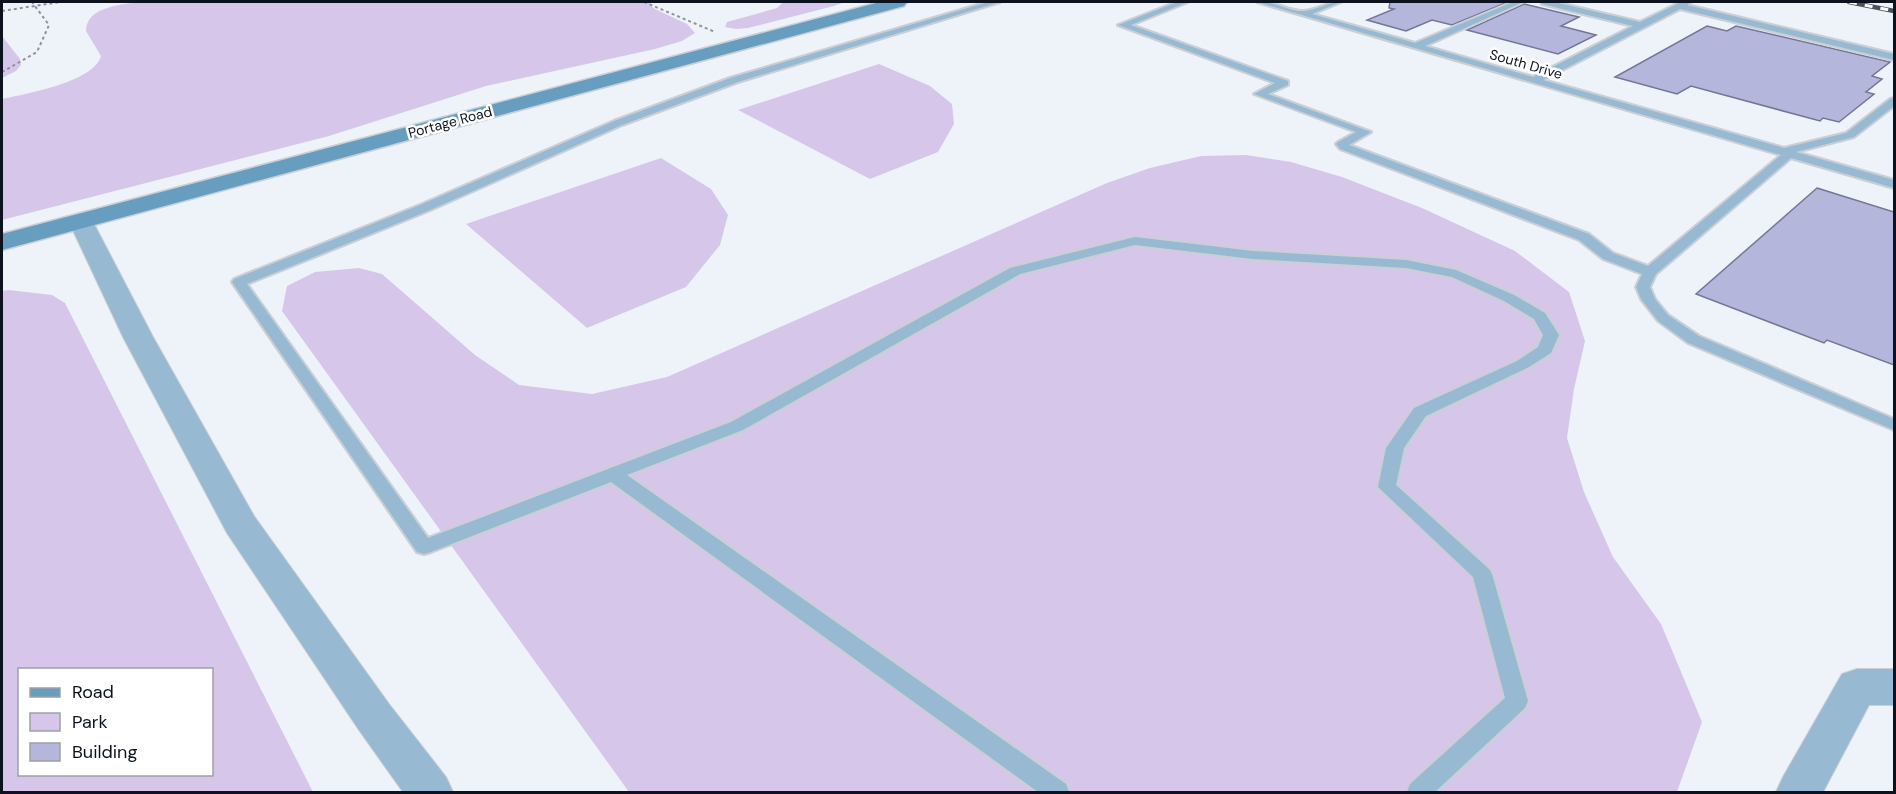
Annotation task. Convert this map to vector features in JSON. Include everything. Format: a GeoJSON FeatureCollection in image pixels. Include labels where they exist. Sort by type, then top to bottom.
{"type":"FeatureCollection","features":[{"type":"Feature","properties":{"kind":"main road","name":"Portage Road"},"geometry":{"type":"LineString","coordinates":[[2,242],[898,2]]}},
{"type":"Feature","properties":{"kind":"street"},"geometry":{"type":"LineString","coordinates":[[81,222],[138,337],[240,524],[374,717],[430,792]]}},
{"type":"Feature","properties":{"kind":"street"},"geometry":{"type":"LineString","coordinates":[[1799,792],[1857,687],[1894,687]]}},
{"type":"Feature","properties":{"kind":"lane"},"geometry":{"type":"LineString","coordinates":[[996,2],[734,80],[618,123],[424,208],[239,282],[424,547],[737,426],[1015,271],[1135,241],[1252,255],[1406,264],[1456,274],[1509,298],[1540,316],[1551,335],[1545,350],[1523,364],[1420,412],[1395,448],[1387,486],[1482,574],[1517,701],[1419,792]]}},
{"type":"Feature","properties":{"kind":"lane"},"geometry":{"type":"LineString","coordinates":[[1184,2],[1123,25],[1284,82],[1258,94],[1365,132],[1342,144],[1344,147],[1584,237],[1608,256],[1650,272]]}},
{"type":"Feature","properties":{"kind":"lane","name":"South Drive"},"geometry":{"type":"LineString","coordinates":[[1261,2],[1894,184]]}},
{"type":"Feature","properties":{"kind":"lane"},"geometry":{"type":"LineString","coordinates":[[1304,14],[1337,2]]}},
{"type":"Feature","properties":{"kind":"lane"},"geometry":{"type":"LineString","coordinates":[[1415,47],[1519,2]]}},
{"type":"Feature","properties":{"kind":"lane"},"geometry":{"type":"LineString","coordinates":[[1545,2],[1640,25]]}},
{"type":"Feature","properties":{"kind":"lane"},"geometry":{"type":"LineString","coordinates":[[1532,81],[1683,4],[1894,57]]}},
{"type":"Feature","properties":{"kind":"lane"},"geometry":{"type":"LineString","coordinates":[[1894,101],[1850,135],[1784,152],[1788,155],[1650,272],[1642,287],[1650,305],[1682,333],[1717,351],[1894,425]]}},
{"type":"Feature","properties":{"kind":"lane"},"geometry":{"type":"LineString","coordinates":[[613,474],[1057,792]]}},
{"type":"Feature","properties":{"kind":"path"},"geometry":{"type":"LineString","coordinates":[[2,72],[37,52],[49,25],[32,2]]}},
{"type":"Feature","properties":{"kind":"path"},"geometry":{"type":"LineString","coordinates":[[2,11],[60,2]]}},
{"type":"Feature","properties":{"kind":"path"},"geometry":{"type":"LineString","coordinates":[[644,2],[740,44]]}},
{"type":"Feature","properties":{"kind":"green space"},"geometry":{"type":"Polygon","coordinates":[[[143,2],[651,2],[650,5],[655,9],[687,24],[695,33],[682,41],[655,49],[486,86],[329,136],[2,220],[2,99],[42,90],[73,80],[86,73],[96,65],[101,56],[86,31],[92,16],[107,8],[143,2]]]}},
{"type":"Feature","properties":{"kind":"green space"},"geometry":{"type":"Polygon","coordinates":[[[783,2],[845,2],[748,28],[725,27],[727,22],[777,8],[783,2]]]}},
{"type":"Feature","properties":{"kind":"green space"},"geometry":{"type":"Polygon","coordinates":[[[2,36],[20,59],[21,65],[16,71],[2,78],[2,36]]]}},
{"type":"Feature","properties":{"kind":"green space"},"geometry":{"type":"Polygon","coordinates":[[[879,64],[930,86],[952,104],[954,124],[938,152],[870,179],[738,110],[879,64]]]}},
{"type":"Feature","properties":{"kind":"green space"},"geometry":{"type":"Polygon","coordinates":[[[1246,155],[1291,162],[1342,177],[1422,208],[1515,251],[1569,292],[1585,341],[1574,389],[1567,438],[1584,492],[1613,557],[1661,624],[1702,722],[1677,792],[629,792],[282,311],[287,286],[315,272],[359,268],[382,274],[475,355],[519,385],[592,394],[667,377],[1107,183],[1150,168],[1201,156],[1246,155]]]}},
{"type":"Feature","properties":{"kind":"green space"},"geometry":{"type":"Polygon","coordinates":[[[661,158],[711,189],[728,215],[720,245],[686,287],[587,328],[466,224],[661,158]]]}},
{"type":"Feature","properties":{"kind":"green space"},"geometry":{"type":"Polygon","coordinates":[[[9,290],[52,295],[65,303],[313,792],[2,792],[2,291],[9,290]]]}},
{"type":"Feature","properties":{"kind":"building"},"geometry":{"type":"Polygon","coordinates":[[[1390,2],[1508,2],[1452,25],[1432,20],[1406,31],[1367,20],[1394,9],[1389,8],[1390,2]]]}},
{"type":"Feature","properties":{"kind":"building"},"geometry":{"type":"Polygon","coordinates":[[[1524,4],[1579,17],[1561,26],[1596,35],[1558,54],[1467,30],[1524,4]]]}},
{"type":"Feature","properties":{"kind":"building"},"geometry":{"type":"Polygon","coordinates":[[[1707,26],[1727,31],[1736,26],[1890,62],[1872,76],[1882,79],[1866,92],[1874,94],[1839,122],[1823,118],[1820,121],[1691,86],[1677,94],[1615,77],[1707,26]]]}},
{"type":"Feature","properties":{"kind":"building"},"geometry":{"type":"Polygon","coordinates":[[[1817,188],[1894,212],[1894,365],[1827,340],[1824,343],[1696,294],[1817,188]]]}},
{"type":"Feature","properties":{"kind":"railway"},"geometry":{"type":"LineString","coordinates":[[1849,2],[1894,11]]}}]}
